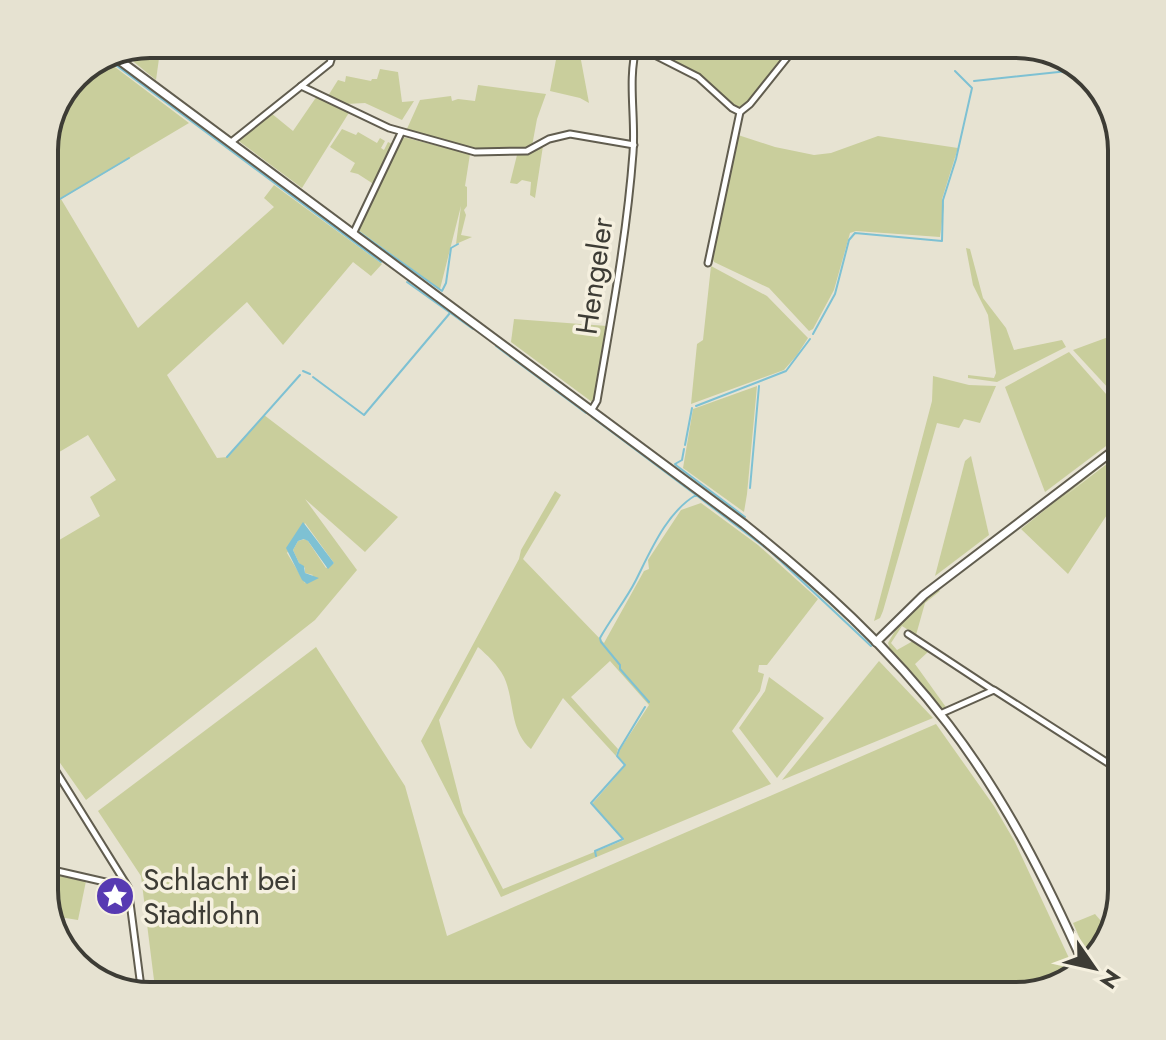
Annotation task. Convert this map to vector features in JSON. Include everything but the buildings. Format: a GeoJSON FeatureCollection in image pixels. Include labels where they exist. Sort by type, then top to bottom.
{"type":"FeatureCollection","features":[{"type":"Feature","properties":{"kind":"main road"},"geometry":{"type":"LineString","coordinates":[[123,63],[744,524],[827,594],[876,642],[940,714],[978,766],[1014,823],[1066,928]]}},
{"type":"Feature","properties":{"kind":"main road"},"geometry":{"type":"LineString","coordinates":[[876,642],[924,595],[1108,455]]}},
{"type":"Feature","properties":{"kind":"street"},"geometry":{"type":"LineString","coordinates":[[229,144],[330,63],[332,58]]}},
{"type":"Feature","properties":{"kind":"street","name":"Hengeler"},"geometry":{"type":"LineString","coordinates":[[591,411],[597,401],[615,298],[634,145],[631,73],[634,58]]}},
{"type":"Feature","properties":{"kind":"street"},"geometry":{"type":"LineString","coordinates":[[661,58],[698,77],[740,112]]}},
{"type":"Feature","properties":{"kind":"street"},"geometry":{"type":"LineString","coordinates":[[708,263],[740,112],[787,58]]}},
{"type":"Feature","properties":{"kind":"street"},"geometry":{"type":"LineString","coordinates":[[301,86],[401,133],[480,152],[527,151],[556,136],[570,134],[634,145]]}},
{"type":"Feature","properties":{"kind":"street"},"geometry":{"type":"LineString","coordinates":[[353,234],[401,133]]}},
{"type":"Feature","properties":{"kind":"street"},"geometry":{"type":"LineString","coordinates":[[908,634],[1108,763]]}},
{"type":"Feature","properties":{"kind":"street"},"geometry":{"type":"LineString","coordinates":[[940,714],[994,690]]}},
{"type":"Feature","properties":{"kind":"street"},"geometry":{"type":"LineString","coordinates":[[58,774],[128,887],[140,981]]}},
{"type":"Feature","properties":{"kind":"street"},"geometry":{"type":"LineString","coordinates":[[58,871],[128,887]]}},
{"type":"Feature","properties":{"kind":"green space"},"geometry":{"type":"Polygon","coordinates":[[[159,58],[156,80],[132,60],[159,58]]]}},
{"type":"Feature","properties":{"kind":"green space"},"geometry":{"type":"Polygon","coordinates":[[[556,58],[581,58],[589,103],[550,91],[556,58]]]}},
{"type":"Feature","properties":{"kind":"green space"},"geometry":{"type":"Polygon","coordinates":[[[667,58],[782,58],[751,98],[740,107],[733,105],[695,73],[667,58]]]}},
{"type":"Feature","properties":{"kind":"green space"},"geometry":{"type":"Polygon","coordinates":[[[113,66],[189,123],[61,199],[138,328],[274,207],[264,198],[274,185],[382,264],[371,276],[353,262],[283,345],[247,302],[167,375],[217,458],[227,457],[264,415],[398,517],[365,552],[305,499],[357,570],[315,620],[86,800],[58,760],[58,541],[100,516],[90,497],[116,480],[88,435],[58,453],[58,144],[61,126],[74,99],[85,85],[113,66]],[[305,523],[287,553],[305,583],[313,575],[305,573],[293,550],[298,541],[308,541],[326,568],[334,563],[305,523]]]}},
{"type":"Feature","properties":{"kind":"green space"},"geometry":{"type":"Polygon","coordinates":[[[380,69],[398,72],[402,102],[414,101],[402,120],[365,103],[346,104],[328,96],[338,80],[345,82],[346,76],[371,81],[377,79],[380,69]]]}},
{"type":"Feature","properties":{"kind":"green space"},"geometry":{"type":"Polygon","coordinates":[[[478,85],[546,94],[532,146],[517,150],[485,150],[406,131],[420,100],[451,96],[452,101],[475,101],[478,85]]]}},
{"type":"Feature","properties":{"kind":"green space"},"geometry":{"type":"Polygon","coordinates":[[[317,96],[350,111],[302,188],[240,139],[271,113],[293,131],[317,96]]]}},
{"type":"Feature","properties":{"kind":"green space"},"geometry":{"type":"Polygon","coordinates":[[[342,129],[356,135],[358,132],[377,143],[380,138],[385,141],[381,148],[384,150],[388,142],[394,145],[375,185],[350,172],[355,163],[330,147],[342,129]]]}},
{"type":"Feature","properties":{"kind":"green space"},"geometry":{"type":"Polygon","coordinates":[[[738,135],[814,155],[831,153],[878,136],[958,148],[942,199],[940,237],[850,233],[834,290],[809,331],[769,288],[714,262],[712,257],[738,135]]]}},
{"type":"Feature","properties":{"kind":"green space"},"geometry":{"type":"Polygon","coordinates":[[[403,137],[470,154],[465,186],[466,215],[461,235],[472,237],[456,244],[461,206],[440,289],[358,230],[403,137]]]}},
{"type":"Feature","properties":{"kind":"green space"},"geometry":{"type":"Polygon","coordinates":[[[543,146],[535,198],[530,195],[531,182],[522,180],[517,184],[510,183],[517,155],[543,146]]]}},
{"type":"Feature","properties":{"kind":"green space"},"geometry":{"type":"Polygon","coordinates":[[[966,248],[970,249],[983,298],[1006,328],[1014,350],[1062,340],[1066,347],[997,382],[968,378],[968,375],[994,378],[996,373],[988,315],[973,285],[966,248]]]}},
{"type":"Feature","properties":{"kind":"green space"},"geometry":{"type":"Polygon","coordinates":[[[711,266],[767,296],[808,338],[784,370],[691,404],[697,344],[703,340],[711,266]]]}},
{"type":"Feature","properties":{"kind":"green space"},"geometry":{"type":"Polygon","coordinates":[[[514,319],[607,326],[597,390],[592,402],[511,342],[514,319]]]}},
{"type":"Feature","properties":{"kind":"green space"},"geometry":{"type":"Polygon","coordinates":[[[1108,337],[1108,388],[1073,350],[1108,337]]]}},
{"type":"Feature","properties":{"kind":"green space"},"geometry":{"type":"Polygon","coordinates":[[[1069,352],[1108,396],[1108,445],[1045,492],[1005,387],[1069,352]]]}},
{"type":"Feature","properties":{"kind":"green space"},"geometry":{"type":"Polygon","coordinates":[[[933,376],[969,385],[996,386],[980,423],[964,419],[959,428],[937,423],[883,611],[880,618],[874,621],[932,401],[933,376]]]}},
{"type":"Feature","properties":{"kind":"green space"},"geometry":{"type":"Polygon","coordinates":[[[757,386],[744,512],[683,468],[693,409],[757,386]]]}},
{"type":"Feature","properties":{"kind":"green space"},"geometry":{"type":"Polygon","coordinates":[[[971,456],[989,535],[935,576],[965,461],[971,456]]]}},
{"type":"Feature","properties":{"kind":"green space"},"geometry":{"type":"Polygon","coordinates":[[[1108,459],[1061,499],[1108,463],[1108,513],[1068,574],[1021,529],[1056,501],[941,587],[1108,459]]]}},
{"type":"Feature","properties":{"kind":"green space"},"geometry":{"type":"Polygon","coordinates":[[[555,491],[561,495],[523,559],[604,643],[644,571],[649,569],[648,560],[681,510],[701,503],[758,545],[818,599],[767,665],[759,665],[758,672],[764,674],[760,691],[732,731],[771,784],[501,897],[421,741],[519,559],[521,550],[555,491]],[[478,647],[439,720],[463,813],[503,889],[624,840],[592,804],[626,765],[618,756],[619,751],[649,705],[610,661],[571,697],[618,749],[616,756],[563,698],[531,749],[519,733],[504,677],[496,664],[478,647]]]}},
{"type":"Feature","properties":{"kind":"green space"},"geometry":{"type":"Polygon","coordinates":[[[937,589],[940,591],[925,603],[916,635],[902,626],[891,643],[897,650],[913,641],[929,651],[915,664],[948,710],[940,708],[890,650],[888,643],[899,624],[937,589]]]}},
{"type":"Feature","properties":{"kind":"green space"},"geometry":{"type":"Polygon","coordinates":[[[316,647],[405,786],[447,936],[936,724],[994,806],[1015,842],[1055,928],[1054,973],[1016,982],[154,982],[141,876],[98,811],[316,647]]]}},
{"type":"Feature","properties":{"kind":"green space"},"geometry":{"type":"Polygon","coordinates":[[[879,661],[933,718],[782,780],[879,661]]]}},
{"type":"Feature","properties":{"kind":"green space"},"geometry":{"type":"Polygon","coordinates":[[[769,677],[824,718],[777,778],[739,728],[765,691],[769,677]]]}},
{"type":"Feature","properties":{"kind":"green space"},"geometry":{"type":"Polygon","coordinates":[[[58,875],[86,881],[78,920],[63,918],[58,875]]]}},
{"type":"Feature","properties":{"kind":"green space"},"geometry":{"type":"Polygon","coordinates":[[[1095,914],[1102,922],[1099,928],[1075,928],[1073,923],[1095,914]]]}},
{"type":"Feature","properties":{"kind":"water"},"geometry":{"type":"Polygon","coordinates":[[[303,522],[334,563],[328,569],[308,541],[298,541],[293,550],[299,563],[304,566],[305,573],[319,578],[307,584],[286,548],[303,522]]]}},
{"type":"Feature","properties":{"kind":"waterway"},"geometry":{"type":"LineString","coordinates":[[116,65],[381,262]]}},
{"type":"Feature","properties":{"kind":"waterway"},"geometry":{"type":"LineString","coordinates":[[813,334],[835,294],[849,240],[855,233],[942,241],[943,200],[972,88],[955,71]]}},
{"type":"Feature","properties":{"kind":"waterway"},"geometry":{"type":"LineString","coordinates":[[974,81],[1063,72]]}},
{"type":"Feature","properties":{"kind":"waterway"},"geometry":{"type":"LineString","coordinates":[[60,199],[129,158]]}},
{"type":"Feature","properties":{"kind":"waterway"},"geometry":{"type":"LineString","coordinates":[[359,232],[442,291],[451,248],[458,244]]}},
{"type":"Feature","properties":{"kind":"waterway"},"geometry":{"type":"LineString","coordinates":[[407,282],[473,329]]}},
{"type":"Feature","properties":{"kind":"waterway"},"geometry":{"type":"LineString","coordinates":[[313,377],[364,415],[450,313]]}},
{"type":"Feature","properties":{"kind":"waterway"},"geometry":{"type":"LineString","coordinates":[[696,406],[786,371],[810,339]]}},
{"type":"Feature","properties":{"kind":"waterway"},"geometry":{"type":"LineString","coordinates":[[496,346],[586,413]]}},
{"type":"Feature","properties":{"kind":"waterway"},"geometry":{"type":"LineString","coordinates":[[303,371],[310,374]]}},
{"type":"Feature","properties":{"kind":"waterway"},"geometry":{"type":"LineString","coordinates":[[227,457],[300,375]]}},
{"type":"Feature","properties":{"kind":"waterway"},"geometry":{"type":"LineString","coordinates":[[750,488],[759,386]]}},
{"type":"Feature","properties":{"kind":"waterway"},"geometry":{"type":"LineString","coordinates":[[685,445],[692,408]]}},
{"type":"Feature","properties":{"kind":"waterway"},"geometry":{"type":"LineString","coordinates":[[592,417],[696,495]]}},
{"type":"Feature","properties":{"kind":"waterway"},"geometry":{"type":"LineString","coordinates":[[684,449],[682,460],[675,464],[745,517]]}},
{"type":"Feature","properties":{"kind":"waterway"},"geometry":{"type":"LineString","coordinates":[[649,702],[620,669],[600,638],[668,521],[696,495],[770,551],[871,646]]}},
{"type":"Feature","properties":{"kind":"waterway"},"geometry":{"type":"LineString","coordinates":[[596,856],[595,851],[623,839],[591,803],[625,765],[617,756],[619,750],[645,707]]}},
{"type":"Feature","properties":{"kind":"waterway"},"geometry":{"type":"LineString","coordinates":[[58,868],[100,878]]}},
{"type":"Feature","properties":{"kind":"place","name":"Schlacht bei Stadtlohn"},"geometry":{"type":"Point","coordinates":[115,896]}}]}
